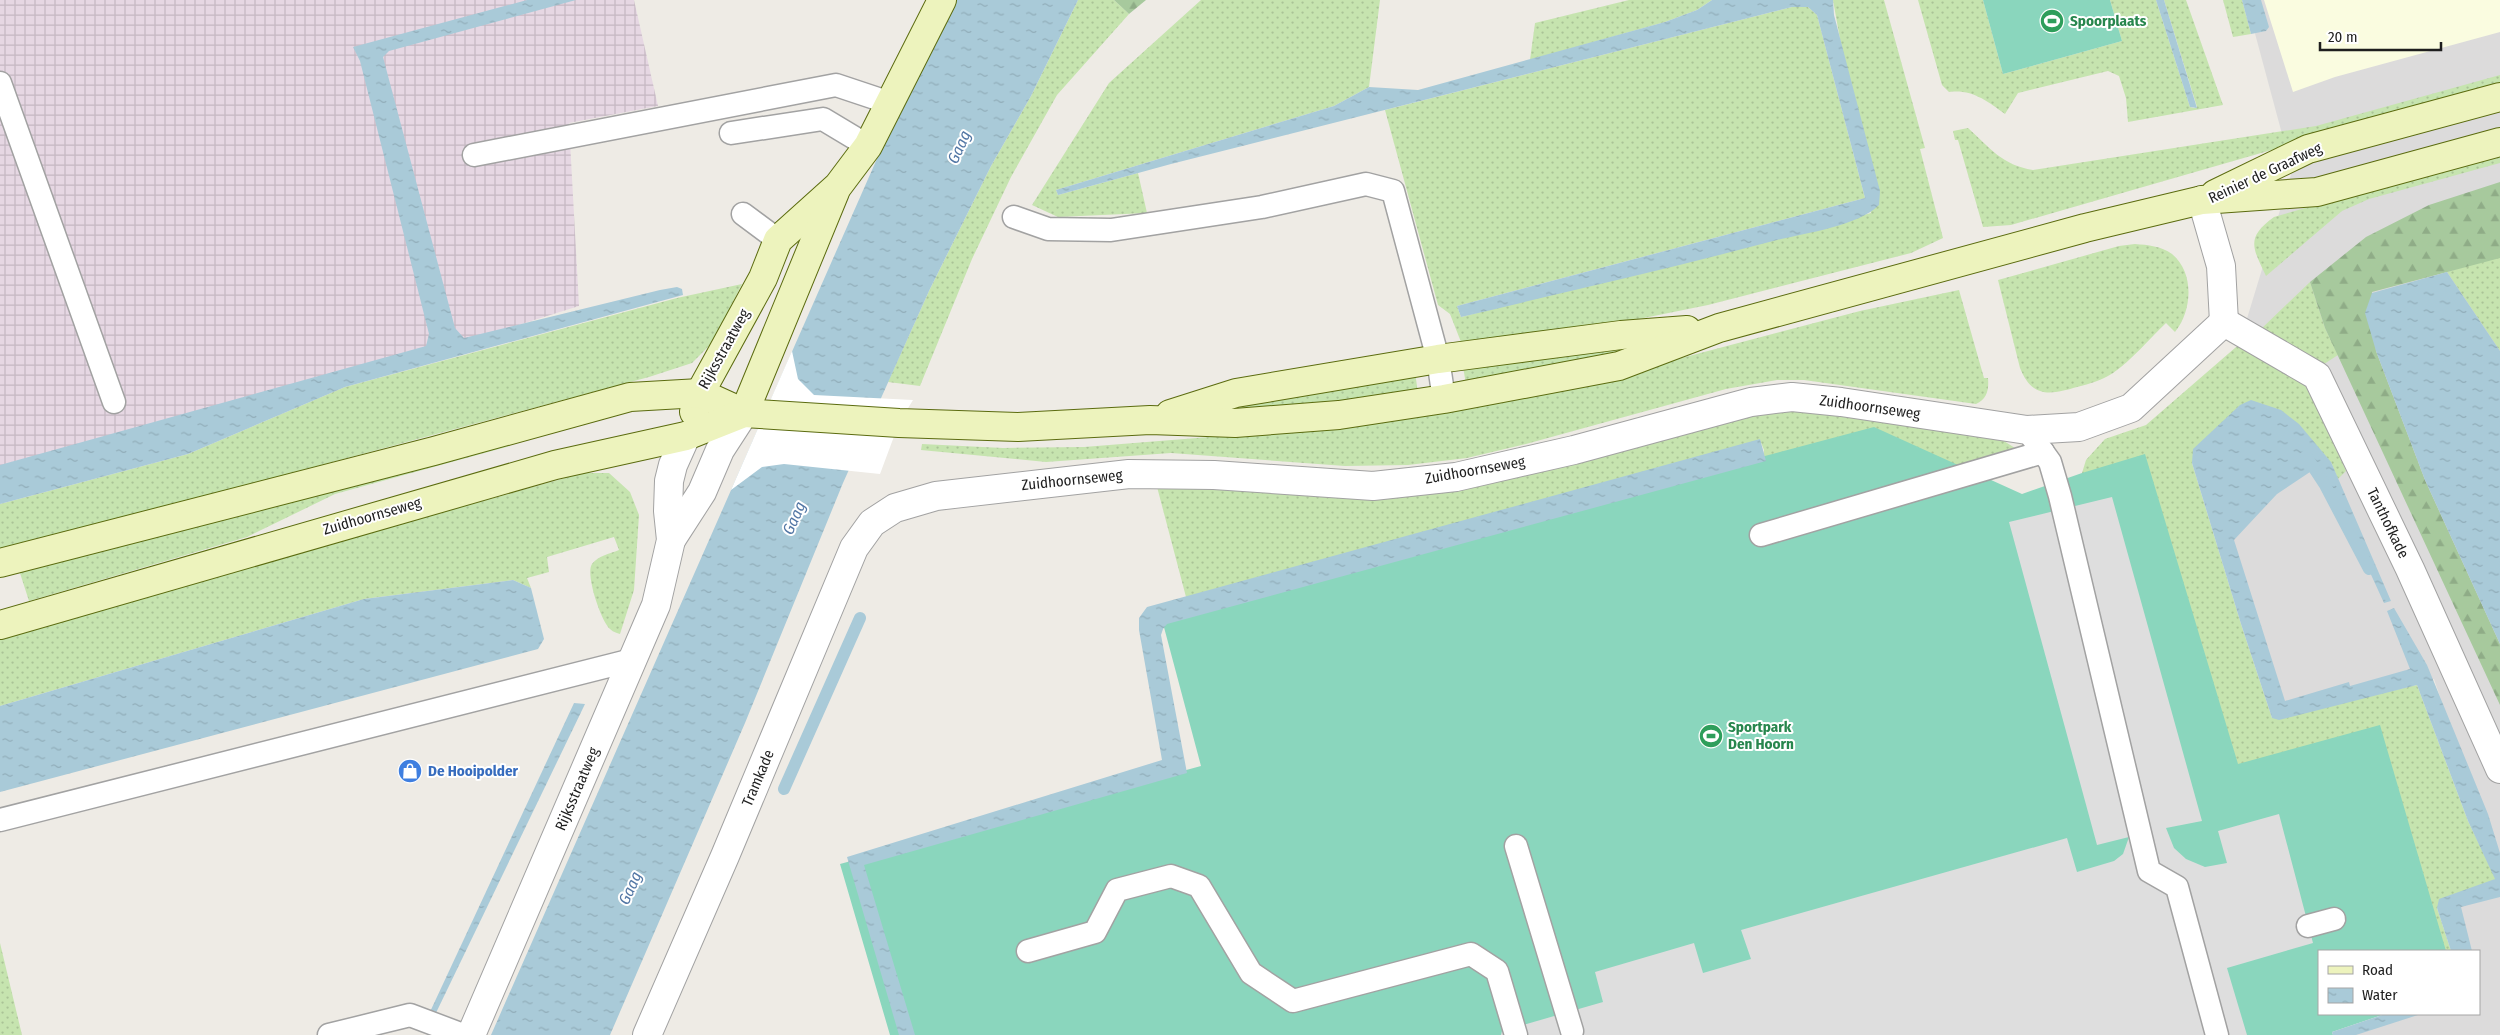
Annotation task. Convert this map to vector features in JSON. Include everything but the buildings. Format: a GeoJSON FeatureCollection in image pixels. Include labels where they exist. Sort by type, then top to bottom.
{"type":"FeatureCollection","features":[{"type":"Feature","properties":{"kind":"main road","name":"Rijksstraatweg"},"geometry":{"type":"LineString","coordinates":[[686,436],[700,393],[763,278],[778,240],[838,186],[868,146],[942,0]]}},
{"type":"Feature","properties":{"kind":"main road","name":"Reinier de Graafweg"},"geometry":{"type":"LineString","coordinates":[[2202,200],[2308,149],[2500,97]]}},
{"type":"Feature","properties":{"kind":"main road","name":"Reinier de Graafweg"},"geometry":{"type":"LineString","coordinates":[[2202,200],[2317,192],[2500,142]]}},
{"type":"Feature","properties":{"kind":"main road","name":"Rijksstraatweg"},"geometry":{"type":"LineString","coordinates":[[755,413],[838,186]]}},
{"type":"Feature","properties":{"kind":"main road","name":"Zuidhoornseweg"},"geometry":{"type":"LineString","coordinates":[[0,563],[434,451],[630,398],[700,393],[755,413],[899,423],[1018,427],[1150,420],[1235,422],[1339,415],[1444,399],[1619,366],[1718,328],[2075,231],[2202,200]]}},
{"type":"Feature","properties":{"kind":"main road","name":"Zuidhoornseweg"},"geometry":{"type":"LineString","coordinates":[[1150,420],[1236,393],[1438,359],[1621,335],[1718,328]]}},
{"type":"Feature","properties":{"kind":"main road","name":"Zuidhoornseweg"},"geometry":{"type":"LineString","coordinates":[[0,625],[555,464],[686,436],[755,413]]}},
{"type":"Feature","properties":{"kind":"street"},"geometry":{"type":"LineString","coordinates":[[2202,200],[2221,266],[2224,322]]}},
{"type":"Feature","properties":{"kind":"street","name":"Zuidhoornseweg"},"geometry":{"type":"LineString","coordinates":[[872,523],[896,508],[936,496],[1129,474],[1214,475],[1373,486],[1456,477],[1574,450],[1751,402],[1792,397],[1841,402],[2027,430],[2079,427],[2131,408],[2224,322]]}},
{"type":"Feature","properties":{"kind":"street","name":"Tanthofkade"},"geometry":{"type":"LineString","coordinates":[[2224,322],[2317,376],[2410,569],[2500,769]]}},
{"type":"Feature","properties":{"kind":"street","name":"Rijksstraatweg"},"geometry":{"type":"LineString","coordinates":[[671,540],[702,492],[720,450],[755,413]]}},
{"type":"Feature","properties":{"kind":"street","name":"Rijksstraatweg"},"geometry":{"type":"LineString","coordinates":[[471,1035],[656,605],[671,540],[668,511],[669,481],[673,464],[686,436]]}},
{"type":"Feature","properties":{"kind":"street","name":"Tramkade"},"geometry":{"type":"LineString","coordinates":[[647,1035],[725,856],[854,548],[872,523]]}},
{"type":"Feature","properties":{"kind":"lane"},"geometry":{"type":"LineString","coordinates":[[0,83],[114,402]]}},
{"type":"Feature","properties":{"kind":"lane"},"geometry":{"type":"LineString","coordinates":[[474,155],[836,85],[890,103]]}},
{"type":"Feature","properties":{"kind":"lane"},"geometry":{"type":"LineString","coordinates":[[731,133],[823,119],[868,146]]}},
{"type":"Feature","properties":{"kind":"lane"},"geometry":{"type":"LineString","coordinates":[[1014,217],[1048,229],[1111,230],[1262,206],[1366,184],[1393,191],[1438,359],[1444,399]]}},
{"type":"Feature","properties":{"kind":"lane"},"geometry":{"type":"LineString","coordinates":[[743,214],[778,240]]}},
{"type":"Feature","properties":{"kind":"lane"},"geometry":{"type":"LineString","coordinates":[[2027,430],[2050,462],[2070,537],[2149,871],[2178,887],[2217,1035]]}},
{"type":"Feature","properties":{"kind":"lane"},"geometry":{"type":"LineString","coordinates":[[1761,535],[2043,452]]}},
{"type":"Feature","properties":{"kind":"lane"},"geometry":{"type":"LineString","coordinates":[[0,820],[632,660]]}},
{"type":"Feature","properties":{"kind":"lane"},"geometry":{"type":"LineString","coordinates":[[1516,846],[1572,1031]]}},
{"type":"Feature","properties":{"kind":"lane"},"geometry":{"type":"LineString","coordinates":[[1028,951],[1095,932],[1117,890],[1171,876],[1199,886],[1251,973],[1293,1001],[1471,954],[1496,971],[1516,1035]]}},
{"type":"Feature","properties":{"kind":"lane"},"geometry":{"type":"LineString","coordinates":[[2308,926],[2334,919]]}},
{"type":"Feature","properties":{"kind":"lane"},"geometry":{"type":"LineString","coordinates":[[329,1035],[410,1015],[463,1035]]}},
{"type":"Feature","properties":{"kind":"shaded area"},"geometry":{"type":"Polygon","coordinates":[[[0,0],[634,0],[658,106],[569,123],[579,306],[0,487],[0,0]]]}},
{"type":"Feature","properties":{"kind":"shaded area"},"geometry":{"type":"Polygon","coordinates":[[[2246,0],[2500,0],[2500,876],[2434,679],[2283,714],[2202,466],[2292,171],[2246,0]]]}},
{"type":"Feature","properties":{"kind":"shaded area"},"geometry":{"type":"Polygon","coordinates":[[[2264,0],[2500,0],[2500,32],[2335,77],[2293,92],[2264,0]]]}},
{"type":"Feature","properties":{"kind":"shaded area"},"geometry":{"type":"Polygon","coordinates":[[[2112,497],[2202,821],[2166,828],[2174,848],[2186,859],[2205,867],[2227,863],[2218,831],[2279,814],[2313,943],[2227,968],[2247,1035],[1501,1035],[1502,1031],[1603,1002],[1595,972],[1694,943],[1703,973],[1751,959],[1741,930],[2067,838],[2077,872],[2114,861],[2123,854],[2129,837],[2097,845],[2009,522],[2112,497]]]}},
{"type":"Feature","properties":{"kind":"shaded area"},"geometry":{"type":"Polygon","coordinates":[[[2500,891],[2500,1035],[2339,1035],[2404,1015],[2480,1015],[2480,950],[2465,950],[2451,905],[2500,891]]]}},
{"type":"Feature","properties":{"kind":"green space"},"geometry":{"type":"Polygon","coordinates":[[[1078,0],[1114,0],[1129,14],[1057,95],[1011,177],[972,259],[920,386],[888,382],[929,291],[991,166],[1031,96],[1078,0]]]}},
{"type":"Feature","properties":{"kind":"green space"},"geometry":{"type":"Polygon","coordinates":[[[1114,0],[1146,0],[1129,14],[1114,0]]]}},
{"type":"Feature","properties":{"kind":"green space"},"geometry":{"type":"Polygon","coordinates":[[[1201,0],[1380,0],[1369,87],[1334,106],[1056,190],[1058,195],[1138,173],[1147,213],[1058,217],[1032,205],[1109,83],[1201,0]]]}},
{"type":"Feature","properties":{"kind":"green space"},"geometry":{"type":"Polygon","coordinates":[[[1629,0],[1712,0],[1697,10],[1665,22],[1530,60],[1535,23],[1629,0]]]}},
{"type":"Feature","properties":{"kind":"green space"},"geometry":{"type":"Polygon","coordinates":[[[1833,0],[1884,0],[1925,148],[1920,149],[1943,238],[1911,253],[1708,305],[1629,321],[1461,342],[1450,314],[1438,305],[1385,110],[1792,7],[1808,7],[1817,15],[1865,198],[1457,306],[1461,317],[1871,213],[1833,0]]]}},
{"type":"Feature","properties":{"kind":"green space"},"geometry":{"type":"Polygon","coordinates":[[[1918,0],[1983,0],[2003,74],[2122,41],[2110,0],[2156,0],[2190,107],[2194,108],[2197,107],[2164,0],[2186,0],[2223,105],[2128,122],[2126,98],[2119,76],[2108,71],[2018,93],[2005,114],[1979,97],[1965,92],[1949,92],[1942,85],[1918,0]]]}},
{"type":"Feature","properties":{"kind":"green space","name":"Spoorplaats"},"geometry":{"type":"Polygon","coordinates":[[[1983,0],[2110,0],[2122,41],[2003,74],[1983,0]]]}},
{"type":"Feature","properties":{"kind":"green space"},"geometry":{"type":"Polygon","coordinates":[[[2223,0],[2242,0],[2251,34],[2233,37],[2223,0]]]}},
{"type":"Feature","properties":{"kind":"green space"},"geometry":{"type":"Polygon","coordinates":[[[2500,75],[2500,84],[2011,225],[1983,227],[1958,140],[1955,140],[1953,131],[1968,128],[1997,155],[2022,168],[2033,170],[2316,126],[2500,75]]]}},
{"type":"Feature","properties":{"kind":"green space"},"geometry":{"type":"Polygon","coordinates":[[[2500,152],[2500,163],[2369,199],[2342,211],[2266,276],[2255,251],[2254,244],[2259,231],[2274,217],[2500,152]]]}},
{"type":"Feature","properties":{"kind":"green space"},"geometry":{"type":"Polygon","coordinates":[[[2500,182],[2500,258],[2372,292],[2376,351],[2425,480],[2500,644],[2500,705],[2325,328],[2310,282],[2366,237],[2429,205],[2500,182]]]}},
{"type":"Feature","properties":{"kind":"green space"},"geometry":{"type":"Polygon","coordinates":[[[2135,244],[2154,246],[2168,251],[2185,271],[2188,281],[2188,303],[2181,323],[2175,332],[2166,323],[2127,362],[2113,373],[2087,385],[2058,392],[2043,392],[2030,385],[2020,368],[1998,280],[2119,246],[2135,244]]]}},
{"type":"Feature","properties":{"kind":"green space"},"geometry":{"type":"Polygon","coordinates":[[[2493,258],[2500,258],[2500,351],[2447,272],[2493,258]]]}},
{"type":"Feature","properties":{"kind":"green space"},"geometry":{"type":"Polygon","coordinates":[[[2310,282],[2325,328],[2338,355],[2318,368],[2260,330],[2310,282]]]}},
{"type":"Feature","properties":{"kind":"green space"},"geometry":{"type":"Polygon","coordinates":[[[742,284],[712,343],[692,363],[649,377],[0,551],[0,504],[188,454],[345,387],[677,298],[742,284]]]}},
{"type":"Feature","properties":{"kind":"green space"},"geometry":{"type":"Polygon","coordinates":[[[1959,290],[1984,378],[1988,378],[1986,394],[1983,400],[1976,404],[1804,380],[1777,380],[1726,389],[1526,444],[1467,458],[1408,465],[1345,466],[1171,453],[1046,462],[921,450],[922,444],[1003,448],[1084,447],[1298,430],[1617,375],[1860,311],[1959,290]]]}},
{"type":"Feature","properties":{"kind":"green space"},"geometry":{"type":"Polygon","coordinates":[[[2243,341],[2312,385],[2346,471],[2338,479],[2331,462],[2192,463],[2272,718],[2417,685],[2468,821],[2496,879],[2437,908],[2451,950],[2342,950],[2219,831],[2082,473],[2086,460],[2105,439],[2146,425],[2243,341]]]}},
{"type":"Feature","properties":{"kind":"green space"},"geometry":{"type":"Polygon","coordinates":[[[1628,345],[1628,350],[1466,384],[1463,367],[1628,345]]]}},
{"type":"Feature","properties":{"kind":"green space"},"geometry":{"type":"Polygon","coordinates":[[[1415,372],[1418,393],[1341,404],[1212,414],[1212,408],[1415,372]]]}},
{"type":"Feature","properties":{"kind":"green space"},"geometry":{"type":"Polygon","coordinates":[[[1789,408],[1984,436],[2004,441],[2018,450],[1757,524],[1764,450],[1760,440],[1186,597],[1156,483],[1305,492],[1694,429],[1789,408]]]}},
{"type":"Feature","properties":{"kind":"green space","name":"Sportpark Den Hoorn"},"geometry":{"type":"Polygon","coordinates":[[[1874,427],[2022,494],[2145,454],[2238,764],[2380,725],[2446,950],[2318,950],[2318,1015],[2382,1015],[2332,1032],[2333,1035],[890,1035],[840,864],[1201,766],[1161,616],[1874,427]]]}},
{"type":"Feature","properties":{"kind":"green space"},"geometry":{"type":"Polygon","coordinates":[[[508,438],[510,446],[335,494],[247,537],[29,601],[19,570],[508,438]]]}},
{"type":"Feature","properties":{"kind":"green space"},"geometry":{"type":"Polygon","coordinates":[[[583,473],[609,473],[630,492],[639,515],[634,590],[620,634],[610,629],[602,617],[592,587],[590,569],[597,559],[619,550],[614,537],[547,557],[549,572],[527,578],[531,588],[513,580],[364,599],[0,706],[0,636],[583,473]]]}},
{"type":"Feature","properties":{"kind":"green space"},"geometry":{"type":"Polygon","coordinates":[[[0,943],[22,1035],[0,1035],[0,943]]]}},
{"type":"Feature","properties":{"kind":"water"},"geometry":{"type":"Polygon","coordinates":[[[527,0],[576,0],[389,51],[383,57],[455,328],[464,338],[660,290],[677,287],[682,289],[683,295],[345,387],[188,454],[0,504],[0,465],[426,346],[429,334],[360,61],[353,47],[527,0]]]}},
{"type":"Feature","properties":{"kind":"water","name":"Gaag"},"geometry":{"type":"Polygon","coordinates":[[[956,0],[1078,0],[1031,96],[991,166],[929,291],[843,483],[745,723],[610,1035],[491,1035],[887,136],[956,0]]]}},
{"type":"Feature","properties":{"kind":"water"},"geometry":{"type":"Polygon","coordinates":[[[1712,0],[1833,0],[1834,15],[1880,191],[1879,205],[1858,218],[1831,228],[1659,270],[1461,317],[1457,306],[1865,198],[1817,15],[1808,7],[1792,7],[1171,164],[1058,195],[1056,190],[1334,106],[1369,87],[1418,90],[1665,22],[1697,10],[1712,0]]]}},
{"type":"Feature","properties":{"kind":"water"},"geometry":{"type":"Polygon","coordinates":[[[2156,0],[2164,0],[2197,108],[2190,107],[2156,0]]]}},
{"type":"Feature","properties":{"kind":"water"},"geometry":{"type":"Polygon","coordinates":[[[2242,0],[2261,0],[2269,27],[2266,31],[2251,34],[2242,0]]]}},
{"type":"Feature","properties":{"kind":"water"},"geometry":{"type":"Polygon","coordinates":[[[2447,272],[2500,351],[2500,644],[2425,480],[2376,351],[2365,313],[2372,293],[2447,272]]]}},
{"type":"Feature","properties":{"kind":"water"},"geometry":{"type":"Polygon","coordinates":[[[2251,400],[2281,410],[2299,424],[2331,462],[2391,601],[2384,603],[2329,483],[2316,468],[2277,494],[2234,540],[2285,701],[2349,682],[2350,686],[2410,669],[2387,611],[2394,608],[2427,665],[2488,814],[2500,853],[2500,897],[2461,907],[2472,950],[2451,950],[2437,908],[2439,899],[2495,879],[2468,821],[2417,685],[2279,720],[2272,718],[2192,463],[2193,449],[2240,405],[2251,400]]]}},
{"type":"Feature","properties":{"kind":"water"},"geometry":{"type":"Polygon","coordinates":[[[1760,439],[1766,461],[1167,624],[1161,635],[1187,773],[864,865],[915,1035],[899,1035],[847,857],[1162,760],[1139,630],[1139,618],[1147,607],[1760,439]]]}},
{"type":"Feature","properties":{"kind":"water"},"geometry":{"type":"Polygon","coordinates":[[[513,580],[531,588],[544,639],[538,649],[0,792],[0,706],[364,599],[513,580]]]}},
{"type":"Feature","properties":{"kind":"water"},"geometry":{"type":"Polygon","coordinates":[[[574,703],[585,704],[434,1017],[429,1014],[574,703]]]}},
{"type":"Feature","properties":{"kind":"water"},"geometry":{"type":"Polygon","coordinates":[[[2382,1015],[2418,1015],[2356,1035],[2333,1035],[2332,1032],[2382,1015]]]}},
{"type":"Feature","properties":{"kind":"pier"},"geometry":{"type":"Polygon","coordinates":[[[792,351],[798,379],[814,395],[913,400],[899,423],[880,474],[784,464],[762,467],[731,490],[792,351]]]}},
{"type":"Feature","properties":{"kind":"waterway"},"geometry":{"type":"LineString","coordinates":[[2306,456],[2325,485],[2369,569]]}},
{"type":"Feature","properties":{"kind":"waterway"},"geometry":{"type":"LineString","coordinates":[[784,789],[860,618]]}},
{"type":"Feature","properties":{"kind":"place","name":"Spoorplaats"},"geometry":{"type":"Point","coordinates":[2052,21]}},
{"type":"Feature","properties":{"kind":"place","name":"Sportpark Den Hoorn"},"geometry":{"type":"Point","coordinates":[1711,736]}},
{"type":"Feature","properties":{"kind":"place","name":"De Hooipolder"},"geometry":{"type":"Point","coordinates":[410,771]}}]}
